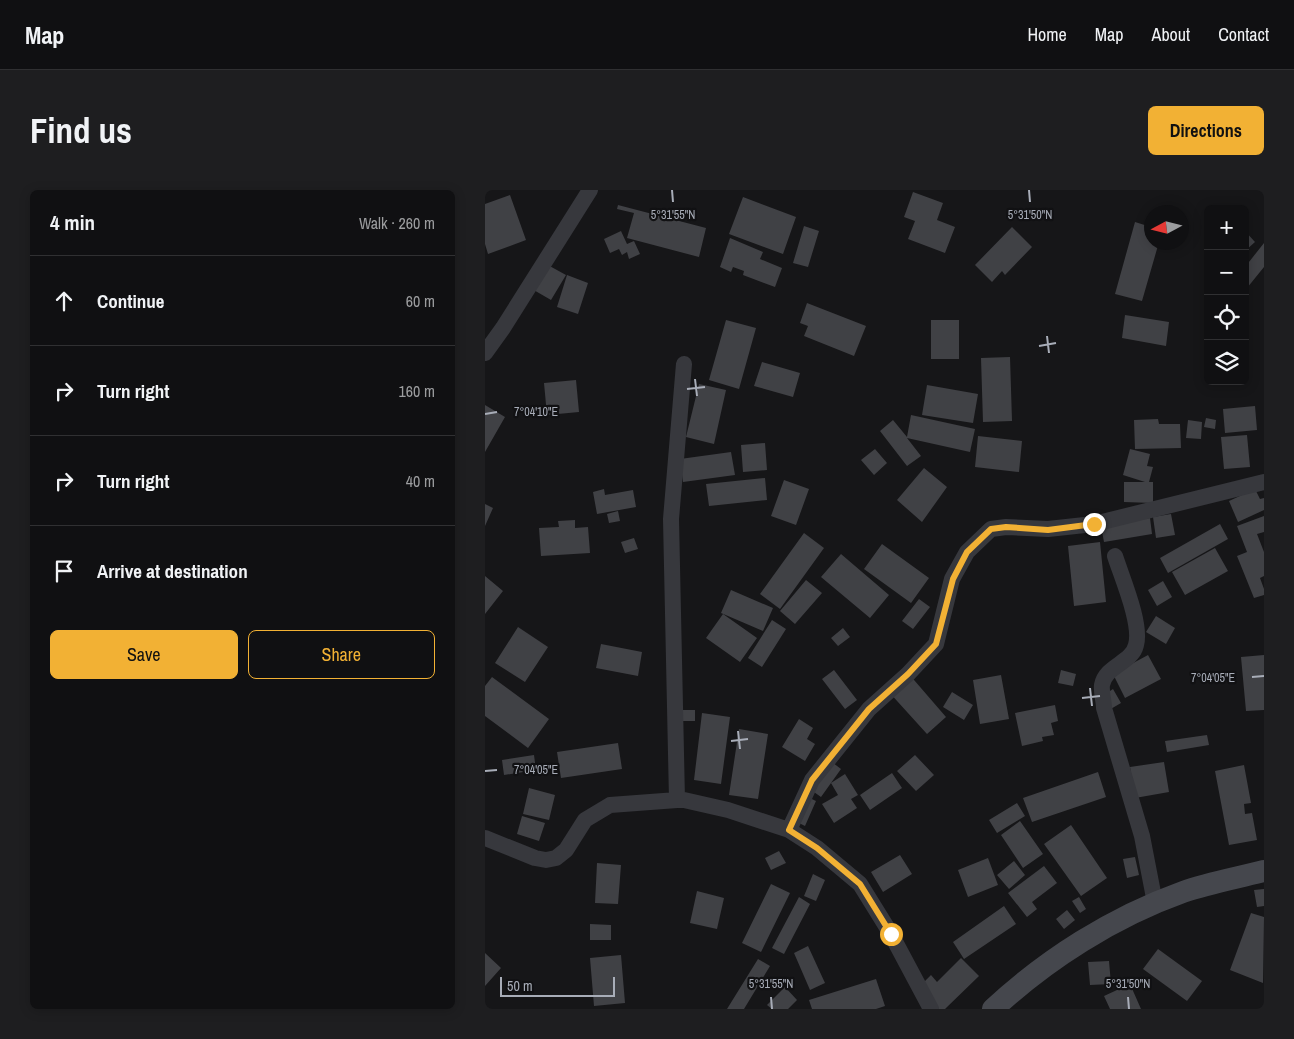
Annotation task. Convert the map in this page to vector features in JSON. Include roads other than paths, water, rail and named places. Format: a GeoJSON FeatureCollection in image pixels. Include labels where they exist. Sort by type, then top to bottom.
{"type":"FeatureCollection","features":[{"type":"Feature","properties":{"kind":"street"},"geometry":{"type":"LineString","coordinates":[[485,353],[503,328],[590,190]]}},
{"type":"Feature","properties":{"kind":"street"},"geometry":{"type":"LineString","coordinates":[[677,800],[671,519],[684,364]]}},
{"type":"Feature","properties":{"kind":"street"},"geometry":{"type":"LineString","coordinates":[[789,830],[812,780],[869,709],[908,674],[936,644],[953,579],[967,552],[991,529],[1006,527],[1048,530],[1094,524],[1264,482]]}},
{"type":"Feature","properties":{"kind":"street"},"geometry":{"type":"LineString","coordinates":[[1115,556],[1137,624],[1138,638],[1133,653],[1104,677],[1102,686],[1105,708],[1142,836],[1155,903]]}},
{"type":"Feature","properties":{"kind":"street"},"geometry":{"type":"LineString","coordinates":[[485,838],[535,858],[547,860],[556,858],[566,850],[585,820],[610,805],[677,800],[728,810],[789,830],[817,848],[860,884],[891,934],[931,1009]]}},
{"type":"Feature","properties":{"kind":"street"},"geometry":{"type":"LineString","coordinates":[[993,1009],[1014,989],[1070,948],[1155,903],[1185,892],[1264,871]]}}]}
